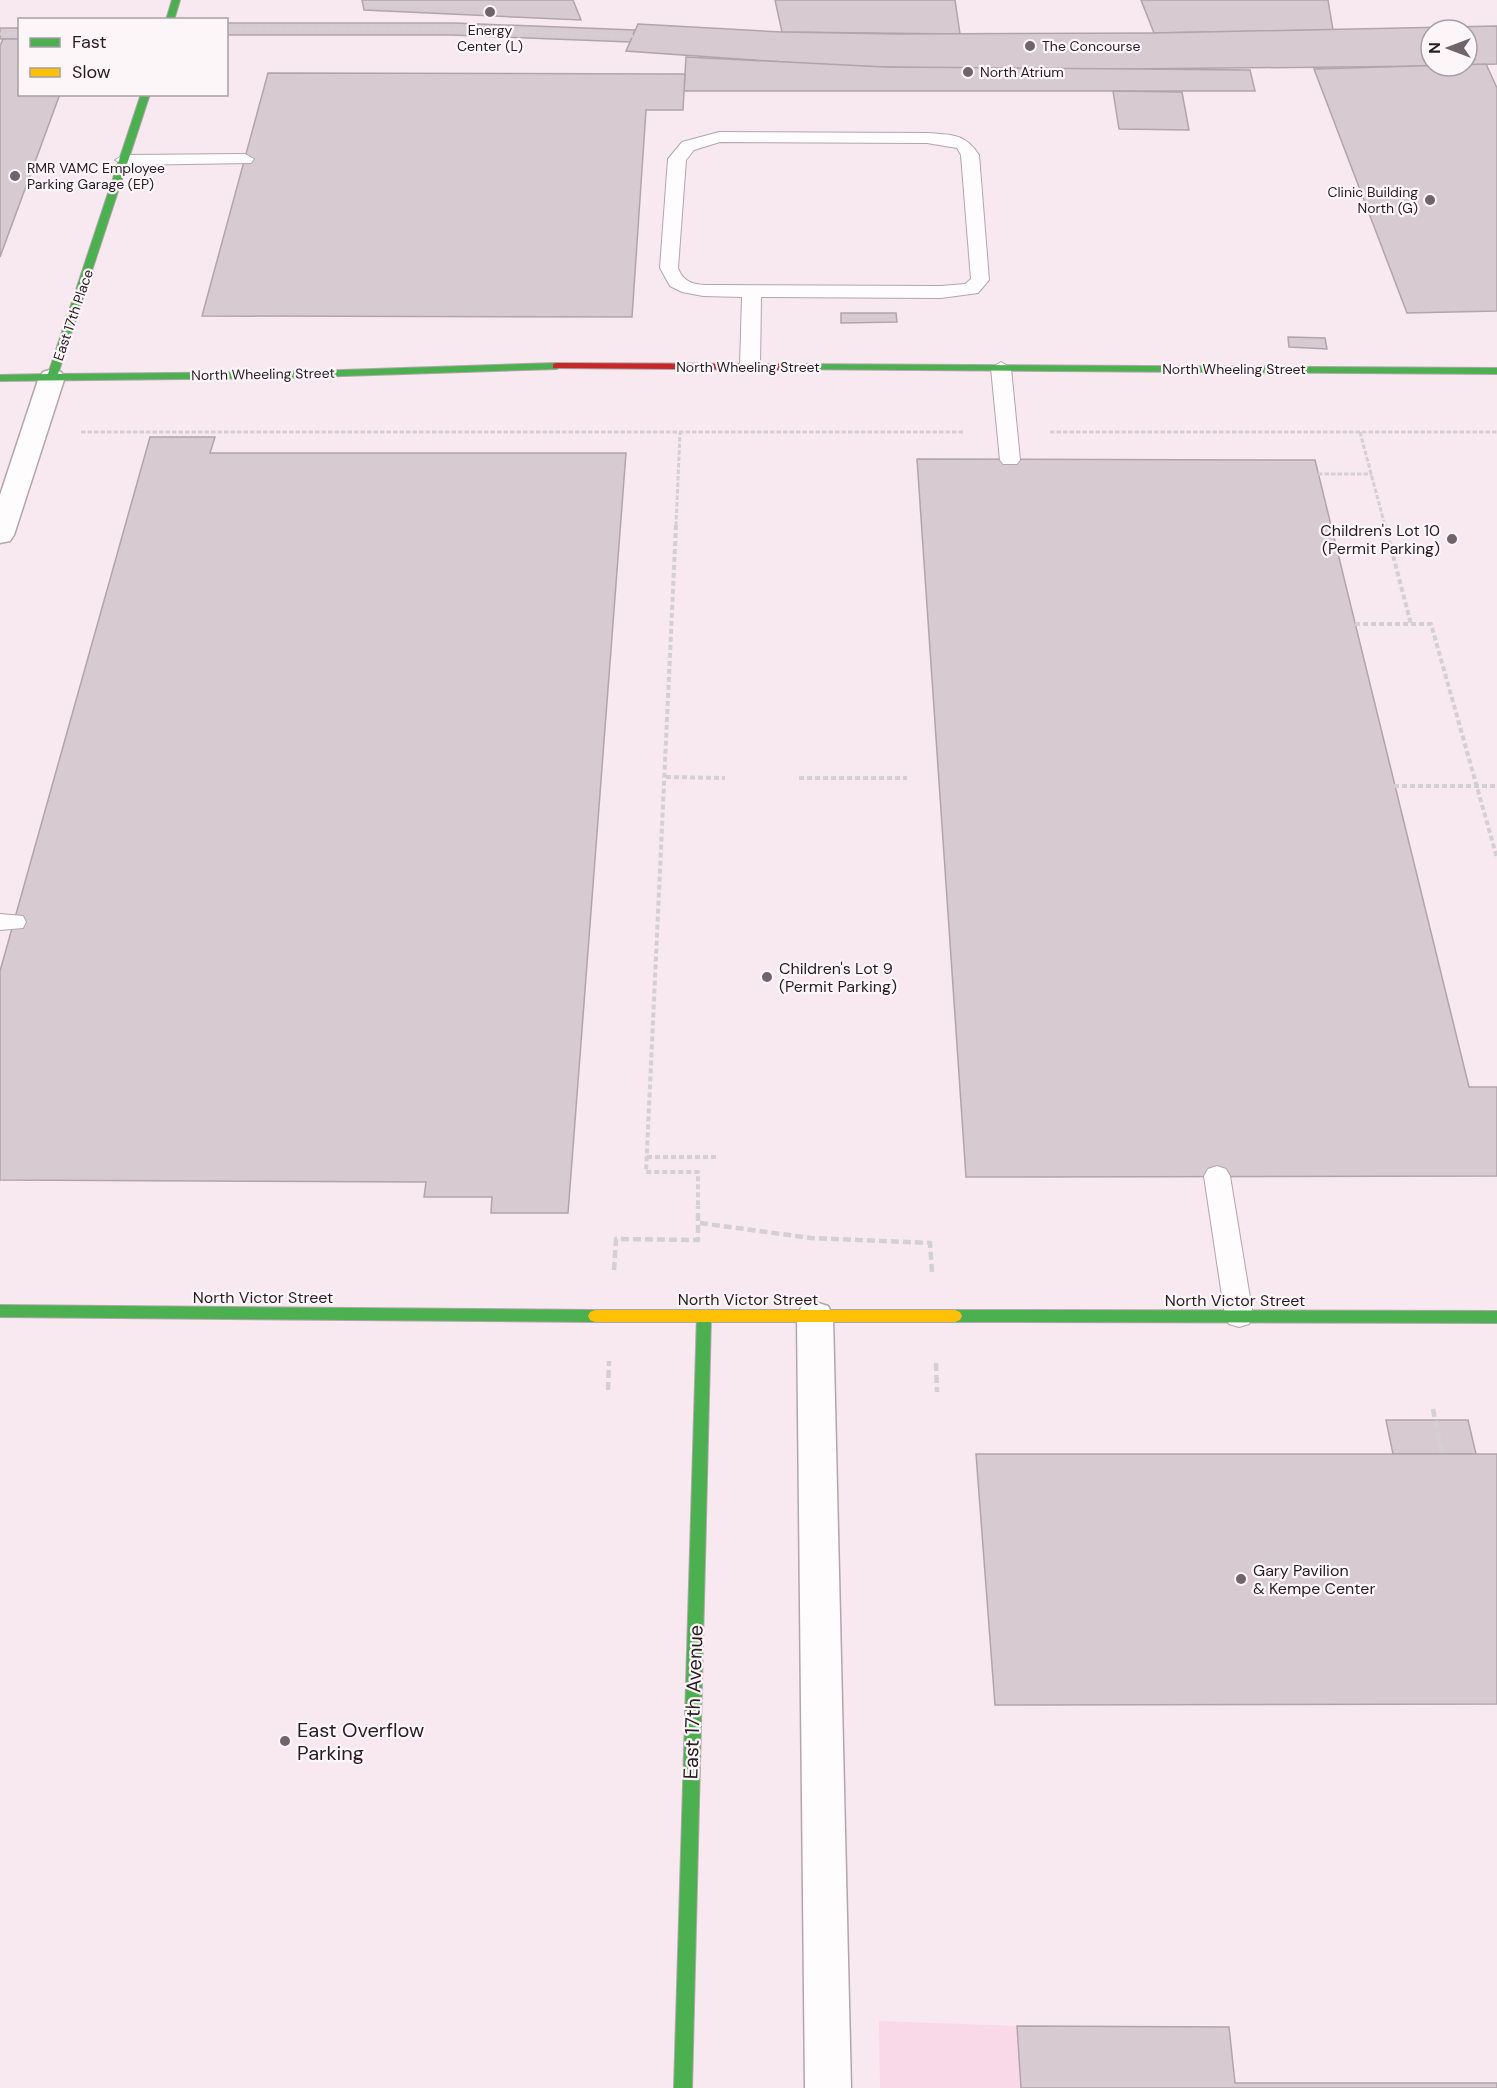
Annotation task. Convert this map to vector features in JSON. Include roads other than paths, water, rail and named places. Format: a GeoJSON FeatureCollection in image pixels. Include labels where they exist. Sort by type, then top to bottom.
{"type":"FeatureCollection","features":[{"type":"Feature","properties":{"kind":"street"},"geometry":{"type":"LineString","coordinates":[[171,18],[176,0]]}},
{"type":"Feature","properties":{"kind":"street","name":"East 17th Place"},"geometry":{"type":"LineString","coordinates":[[0,535],[145,96]]}},
{"type":"Feature","properties":{"kind":"street","name":"North Wheeling Street"},"geometry":{"type":"LineString","coordinates":[[0,378],[282,375],[516,367],[750,366],[1497,371]]}},
{"type":"Feature","properties":{"kind":"street","name":"North Victor Street"},"geometry":{"type":"LineString","coordinates":[[0,1311],[704,1316],[1497,1317]]}},
{"type":"Feature","properties":{"kind":"street","name":"East 17th Avenue"},"geometry":{"type":"LineString","coordinates":[[682,2088],[704,1316]]}},
{"type":"Feature","properties":{"kind":"street"},"geometry":{"type":"LineString","coordinates":[[815,1316],[828,2088]]}},
{"type":"Feature","properties":{"kind":"lane"},"geometry":{"type":"LineString","coordinates":[[719,137],[927,138],[952,140],[964,145],[970,155],[982,274],[977,285],[963,291],[941,292],[752,291],[689,290],[673,281],[669,268],[677,159],[688,146],[719,137]]}},
{"type":"Feature","properties":{"kind":"lane"},"geometry":{"type":"LineString","coordinates":[[124,160],[245,159]]}},
{"type":"Feature","properties":{"kind":"lane"},"geometry":{"type":"LineString","coordinates":[[750,366],[752,291]]}},
{"type":"Feature","properties":{"kind":"lane"},"geometry":{"type":"LineString","coordinates":[[1001,368],[1010,460]]}},
{"type":"Feature","properties":{"kind":"lane"},"geometry":{"type":"LineString","coordinates":[[1217,1176],[1239,1316]]}},
{"type":"Feature","properties":{"kind":"place","name":"Energy Center (L)"},"geometry":{"type":"Point","coordinates":[490,12]}},
{"type":"Feature","properties":{"kind":"place","name":"The Concourse"},"geometry":{"type":"Point","coordinates":[1030,46]}},
{"type":"Feature","properties":{"kind":"place","name":"North Atrium"},"geometry":{"type":"Point","coordinates":[968,72]}},
{"type":"Feature","properties":{"kind":"place","name":"RMR VAMC Employee Parking Garage (EP)"},"geometry":{"type":"Point","coordinates":[15,176]}},
{"type":"Feature","properties":{"kind":"place","name":"Clinic Building North (G)"},"geometry":{"type":"Point","coordinates":[1430,200]}},
{"type":"Feature","properties":{"kind":"place","name":"Children's Lot 10 (Permit Parking)"},"geometry":{"type":"Point","coordinates":[1452,539]}},
{"type":"Feature","properties":{"kind":"place","name":"Children's Lot 9 (Permit Parking)"},"geometry":{"type":"Point","coordinates":[767,977]}},
{"type":"Feature","properties":{"kind":"place","name":"Gary Pavilion & Kempe Center"},"geometry":{"type":"Point","coordinates":[1241,1579]}},
{"type":"Feature","properties":{"kind":"place","name":"East Overflow Parking"},"geometry":{"type":"Point","coordinates":[285,1741]}}]}
